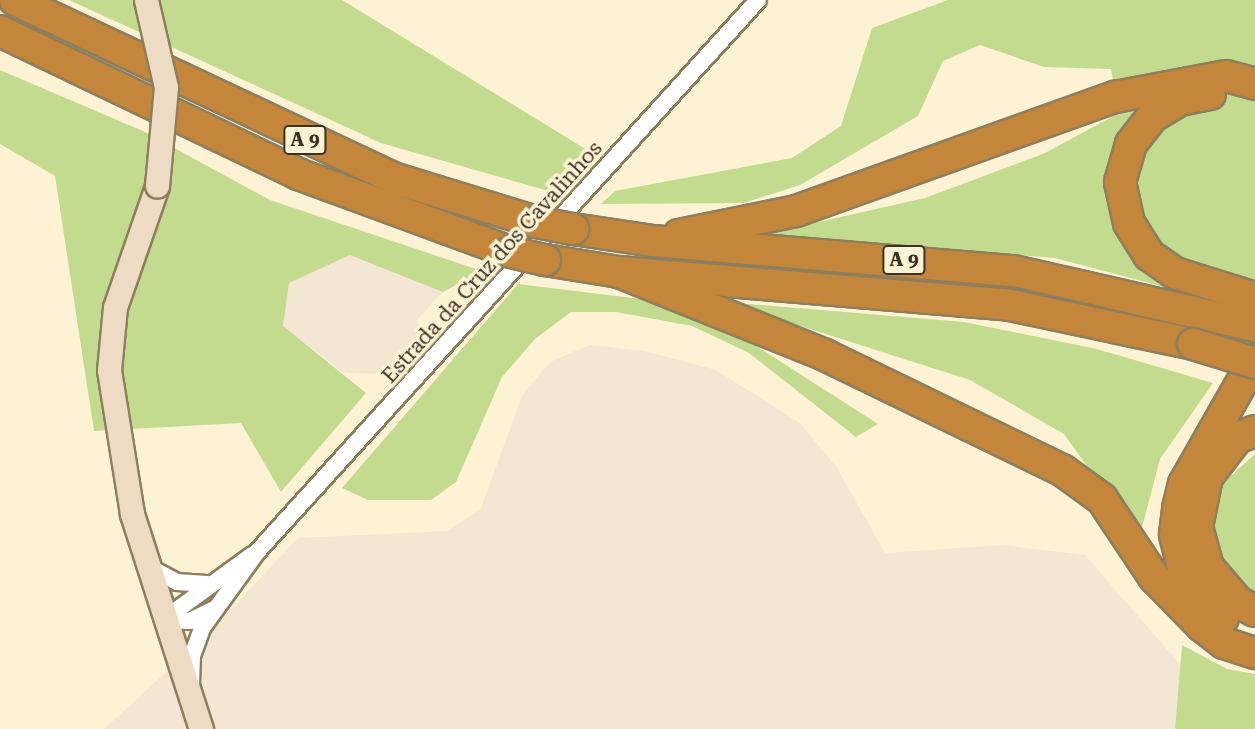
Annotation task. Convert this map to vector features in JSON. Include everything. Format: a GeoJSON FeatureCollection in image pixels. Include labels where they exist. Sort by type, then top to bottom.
{"type":"FeatureCollection","features":[{"type":"Feature","properties":{"kind":"highway","name":"A 9"},"geometry":{"type":"LineString","coordinates":[[15,0],[393,178],[536,222],[653,241],[1014,271],[1219,301],[1255,329]]}},
{"type":"Feature","properties":{"kind":"highway","name":"A 9"},"geometry":{"type":"LineString","coordinates":[[0,31],[298,174],[510,253],[618,272],[1010,305],[1193,344],[1255,361]]}},
{"type":"Feature","properties":{"kind":"highway"},"geometry":{"type":"LineString","coordinates":[[653,241],[796,211],[1115,97],[1226,76],[1255,84]]}},
{"type":"Feature","properties":{"kind":"highway"},"geometry":{"type":"LineString","coordinates":[[1255,101],[1211,94],[1180,100],[1152,117],[1131,144],[1120,182],[1129,223],[1149,255],[1219,301],[1255,298]]}},
{"type":"Feature","properties":{"kind":"highway"},"geometry":{"type":"LineString","coordinates":[[618,272],[825,355],[1062,470],[1102,499],[1154,577],[1178,603],[1224,643],[1255,653]]}},
{"type":"Feature","properties":{"kind":"highway"},"geometry":{"type":"LineString","coordinates":[[1178,603],[1160,536],[1161,505],[1171,477],[1255,329]]}},
{"type":"Feature","properties":{"kind":"highway"},"geometry":{"type":"LineString","coordinates":[[1255,361],[1184,484],[1175,534],[1184,571],[1213,613],[1255,633]]}},
{"type":"Feature","properties":{"kind":"highway"},"geometry":{"type":"LineString","coordinates":[[1255,431],[1237,438],[1207,477],[1197,527],[1208,568],[1238,602],[1255,611]]}},
{"type":"Feature","properties":{"kind":"main road"},"geometry":{"type":"LineString","coordinates":[[146,0],[166,87],[157,186],[110,335],[114,425],[145,564],[201,729]]}},
{"type":"Feature","properties":{"kind":"street","name":"Estrada da Cruz dos Cavalinhos"},"geometry":{"type":"LineString","coordinates":[[191,705],[192,656],[215,608],[257,552],[758,0]]}},
{"type":"Feature","properties":{"kind":"street","name":"Estrada da Cruz dos Cavalinhos"},"geometry":{"type":"LineString","coordinates":[[163,620],[206,584],[257,552]]}},
{"type":"Feature","properties":{"kind":"street"},"geometry":{"type":"LineString","coordinates":[[145,564],[177,582],[206,584]]}},
{"type":"Feature","properties":{"kind":"street"},"geometry":{"type":"LineString","coordinates":[[163,620],[190,621],[215,608]]}},
{"type":"Feature","properties":{"kind":"shaded area"},"geometry":{"type":"Polygon","coordinates":[[[350,254],[443,292],[416,321],[425,330],[386,374],[344,373],[282,326],[289,283],[350,254]]]}},
{"type":"Feature","properties":{"kind":"shaded area"},"geometry":{"type":"Polygon","coordinates":[[[589,345],[645,351],[716,370],[800,423],[837,468],[885,553],[1002,545],[1085,555],[1185,670],[1255,686],[1255,729],[104,729],[210,632],[298,538],[447,531],[480,510],[523,394],[550,362],[589,345]]]}},
{"type":"Feature","properties":{"kind":"green space"},"geometry":{"type":"Polygon","coordinates":[[[69,0],[342,0],[592,153],[559,194],[381,143],[69,0]]]}},
{"type":"Feature","properties":{"kind":"green space"},"geometry":{"type":"Polygon","coordinates":[[[948,0],[1255,0],[1255,311],[1055,258],[757,236],[925,198],[1045,153],[1119,113],[1111,69],[1044,67],[980,45],[943,61],[918,116],[800,185],[744,203],[601,204],[615,191],[792,158],[841,126],[872,28],[948,0]]]}},
{"type":"Feature","properties":{"kind":"green space"},"geometry":{"type":"Polygon","coordinates":[[[0,70],[143,131],[270,200],[482,271],[443,292],[350,255],[289,283],[283,326],[366,393],[281,492],[241,423],[94,431],[55,176],[0,144],[0,70]]]}},
{"type":"Feature","properties":{"kind":"green space"},"geometry":{"type":"Polygon","coordinates":[[[518,284],[657,301],[725,326],[878,424],[856,437],[749,353],[692,326],[616,312],[571,312],[535,339],[502,377],[456,482],[431,500],[368,500],[342,488],[518,284]]]}},
{"type":"Feature","properties":{"kind":"green space"},"geometry":{"type":"Polygon","coordinates":[[[725,302],[964,322],[1097,349],[1213,383],[1160,459],[1139,539],[1064,434],[970,380],[725,302]]]}},
{"type":"Feature","properties":{"kind":"green space"},"geometry":{"type":"Polygon","coordinates":[[[1255,454],[1255,599],[1218,566],[1210,539],[1215,490],[1255,454]]]}},
{"type":"Feature","properties":{"kind":"green space"},"geometry":{"type":"Polygon","coordinates":[[[1182,645],[1227,669],[1255,674],[1255,729],[1175,729],[1182,645]]]}}]}
